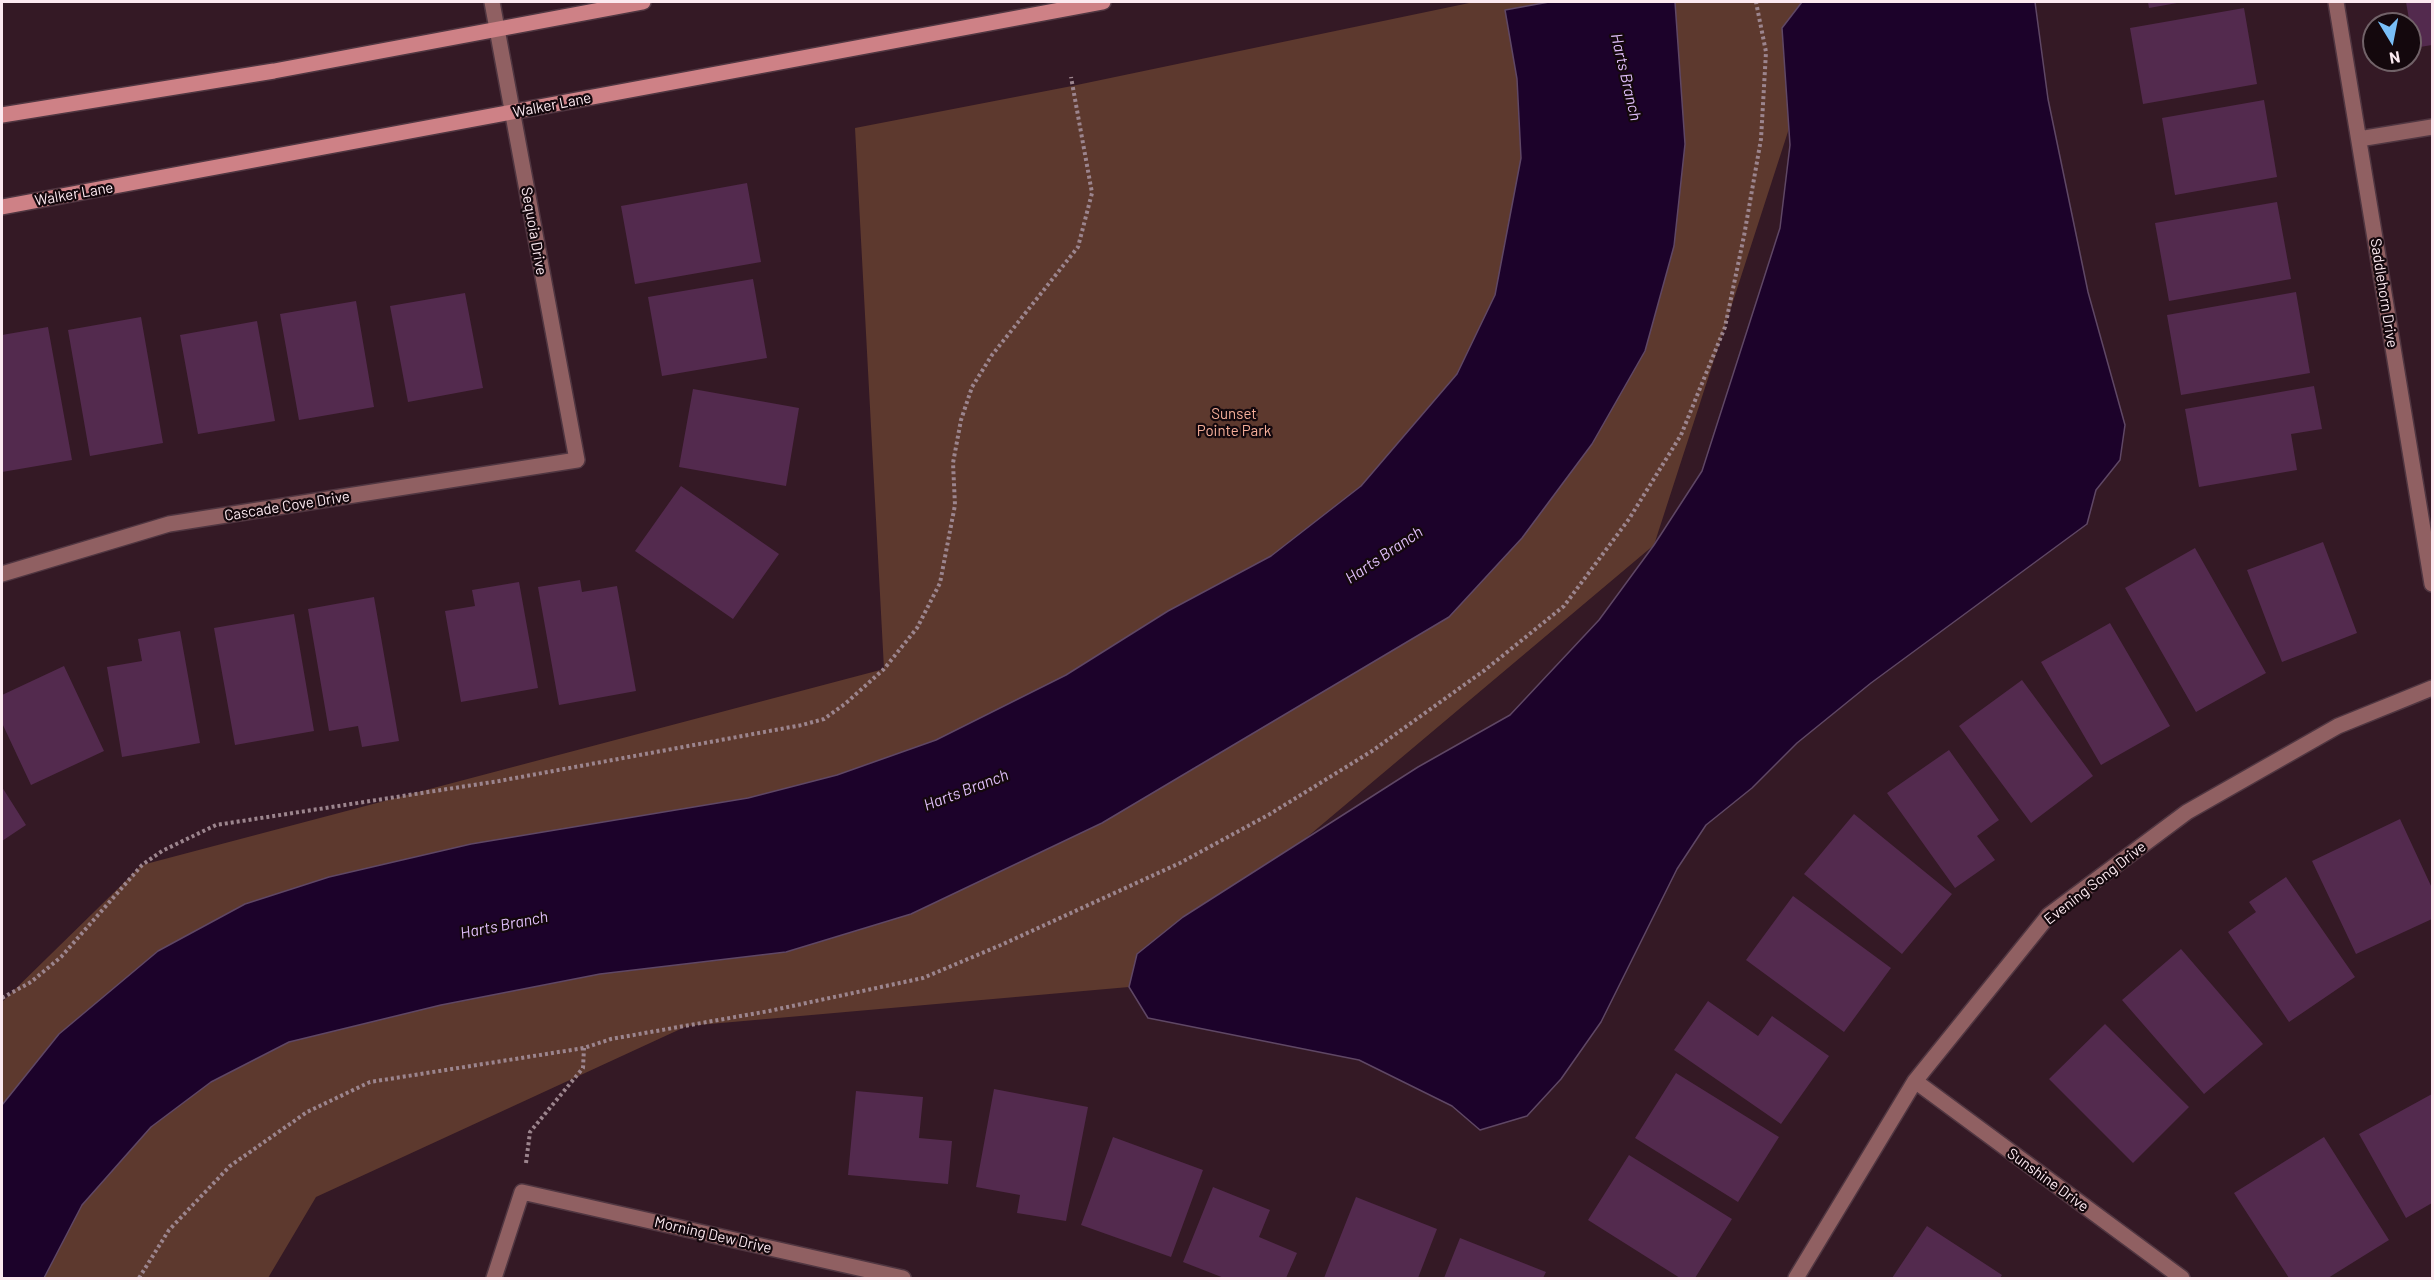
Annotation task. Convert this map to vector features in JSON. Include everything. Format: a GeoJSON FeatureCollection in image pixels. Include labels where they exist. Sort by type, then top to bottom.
{"type":"FeatureCollection","features":[{"type":"Feature","properties":{"kind":"street","name":"Sequoia Drive"},"geometry":{"type":"LineString","coordinates":[[492,2],[577,460]]}},
{"type":"Feature","properties":{"kind":"street"},"geometry":{"type":"LineString","coordinates":[[2,115],[274,71],[497,27],[643,2]]}},
{"type":"Feature","properties":{"kind":"street","name":"Walker Lane"},"geometry":{"type":"LineString","coordinates":[[2,207],[1103,2]]}},
{"type":"Feature","properties":{"kind":"street","name":"Saddlehorn Drive"},"geometry":{"type":"LineString","coordinates":[[2336,2],[2433,584]]}},
{"type":"Feature","properties":{"kind":"street"},"geometry":{"type":"LineString","coordinates":[[2359,140],[2433,127]]}},
{"type":"Feature","properties":{"kind":"street","name":"Cascade Cove Drive"},"geometry":{"type":"LineString","coordinates":[[2,574],[169,524],[577,460]]}},
{"type":"Feature","properties":{"kind":"street","name":"Evening Song Drive"},"geometry":{"type":"LineString","coordinates":[[1796,1278],[1915,1082],[2049,915],[2187,813],[2338,726],[2433,688]]}},
{"type":"Feature","properties":{"kind":"street","name":"Sunshine Drive"},"geometry":{"type":"LineString","coordinates":[[1915,1082],[2182,1278]]}},
{"type":"Feature","properties":{"kind":"street"},"geometry":{"type":"LineString","coordinates":[[494,1278],[522,1192]]}},
{"type":"Feature","properties":{"kind":"street","name":"Morning Dew Drive"},"geometry":{"type":"LineString","coordinates":[[522,1192],[903,1278]]}},
{"type":"Feature","properties":{"kind":"path"},"geometry":{"type":"LineString","coordinates":[[139,1278],[168,1230],[230,1166],[307,1112],[370,1082],[584,1048],[611,1039],[880,989],[923,978],[1180,863],[1270,814],[1372,751],[1485,670],[1564,606],[1629,519],[1681,435],[1725,327],[1761,139],[1766,52],[1756,2]]}},
{"type":"Feature","properties":{"kind":"path"},"geometry":{"type":"LineString","coordinates":[[2,998],[31,982],[61,957],[142,865],[162,851],[216,825],[499,781],[802,725],[824,718],[845,704],[884,669],[917,628],[940,583],[955,505],[953,463],[960,420],[972,387],[992,355],[1078,247],[1092,193],[1071,78]]}},
{"type":"Feature","properties":{"kind":"path"},"geometry":{"type":"LineString","coordinates":[[522,1192],[530,1132],[583,1068],[584,1048]]}},
{"type":"Feature","properties":{"kind":"green space","name":"Sunset Pointe Park"},"geometry":{"type":"Polygon","coordinates":[[[1474,2],[1830,2],[1654,545],[1129,987],[687,1026],[316,1197],[268,1278],[2,1278],[2,1002],[142,865],[884,669],[855,128],[1072,86],[1474,2]]]}},
{"type":"Feature","properties":{"kind":"water","name":"Harts Branch"},"geometry":{"type":"Polygon","coordinates":[[[1549,2],[1675,2],[1685,144],[1674,246],[1645,351],[1592,444],[1522,538],[1449,617],[1102,823],[911,914],[786,952],[600,974],[441,1005],[289,1042],[211,1082],[151,1127],[82,1205],[44,1278],[2,1278],[2,1105],[59,1034],[158,951],[245,904],[329,877],[471,844],[748,798],[837,775],[936,740],[1066,675],[1168,611],[1271,556],[1361,486],[1457,374],[1495,295],[1521,158],[1517,79],[1505,10],[1549,2]]]}},
{"type":"Feature","properties":{"kind":"water"},"geometry":{"type":"Polygon","coordinates":[[[1802,2],[2035,2],[2048,99],[2088,292],[2125,425],[2120,460],[2096,490],[2087,524],[1871,683],[1797,743],[1752,788],[1706,825],[1677,869],[1601,1022],[1561,1079],[1527,1116],[1480,1130],[1452,1106],[1359,1060],[1148,1018],[1129,987],[1137,954],[1183,917],[1418,767],[1510,715],[1599,620],[1654,545],[1702,471],[1780,228],[1790,145],[1782,28],[1802,2]]]}},
{"type":"Feature","properties":{"kind":"building"},"geometry":{"type":"Polygon","coordinates":[[[2148,2],[2177,2],[2177,3],[2149,8],[2148,2]]]}},
{"type":"Feature","properties":{"kind":"building"},"geometry":{"type":"Polygon","coordinates":[[[2406,2],[2432,2],[2432,45],[2422,47],[2422,12],[2408,12],[2406,2]]]}},
{"type":"Feature","properties":{"kind":"building"},"geometry":{"type":"Polygon","coordinates":[[[2244,8],[2257,84],[2143,104],[2130,28],[2244,8]]]}},
{"type":"Feature","properties":{"kind":"building"},"geometry":{"type":"Polygon","coordinates":[[[2264,100],[2277,177],[2175,195],[2162,118],[2264,100]]]}},
{"type":"Feature","properties":{"kind":"building"},"geometry":{"type":"Polygon","coordinates":[[[747,183],[761,262],[635,284],[621,206],[747,183]]]}},
{"type":"Feature","properties":{"kind":"building"},"geometry":{"type":"Polygon","coordinates":[[[2277,202],[2291,279],[2169,301],[2155,223],[2277,202]]]}},
{"type":"Feature","properties":{"kind":"building"},"geometry":{"type":"Polygon","coordinates":[[[753,279],[767,358],[662,376],[648,297],[753,279]]]}},
{"type":"Feature","properties":{"kind":"building"},"geometry":{"type":"Polygon","coordinates":[[[2296,292],[2310,373],[2181,395],[2167,315],[2296,292]]]}},
{"type":"Feature","properties":{"kind":"building"},"geometry":{"type":"Polygon","coordinates":[[[465,293],[483,388],[408,402],[390,306],[465,293]]]}},
{"type":"Feature","properties":{"kind":"building"},"geometry":{"type":"Polygon","coordinates":[[[356,301],[374,407],[299,420],[280,314],[356,301]]]}},
{"type":"Feature","properties":{"kind":"building"},"geometry":{"type":"Polygon","coordinates":[[[141,317],[163,443],[90,456],[68,330],[141,317]]]}},
{"type":"Feature","properties":{"kind":"building"},"geometry":{"type":"Polygon","coordinates":[[[257,321],[275,421],[198,434],[180,335],[257,321]]]}},
{"type":"Feature","properties":{"kind":"building"},"geometry":{"type":"Polygon","coordinates":[[[48,327],[72,460],[2,472],[2,335],[48,327]]]}},
{"type":"Feature","properties":{"kind":"building"},"geometry":{"type":"Polygon","coordinates":[[[2314,386],[2322,429],[2291,434],[2297,470],[2199,487],[2185,409],[2314,386]]]}},
{"type":"Feature","properties":{"kind":"building"},"geometry":{"type":"Polygon","coordinates":[[[693,389],[799,408],[786,486],[679,467],[693,389]]]}},
{"type":"Feature","properties":{"kind":"building"},"geometry":{"type":"Polygon","coordinates":[[[681,486],[779,554],[733,619],[635,551],[681,486]]]}},
{"type":"Feature","properties":{"kind":"building"},"geometry":{"type":"Polygon","coordinates":[[[2323,542],[2357,633],[2282,662],[2247,570],[2323,542]]]}},
{"type":"Feature","properties":{"kind":"building"},"geometry":{"type":"Polygon","coordinates":[[[2195,548],[2266,673],[2196,712],[2125,588],[2195,548]]]}},
{"type":"Feature","properties":{"kind":"building"},"geometry":{"type":"Polygon","coordinates":[[[580,580],[582,592],[617,586],[636,691],[559,705],[538,587],[580,580]]]}},
{"type":"Feature","properties":{"kind":"building"},"geometry":{"type":"Polygon","coordinates":[[[519,582],[538,688],[461,702],[445,611],[475,606],[472,590],[519,582]]]}},
{"type":"Feature","properties":{"kind":"building"},"geometry":{"type":"Polygon","coordinates":[[[374,597],[399,741],[362,747],[358,726],[329,731],[308,609],[374,597]]]}},
{"type":"Feature","properties":{"kind":"building"},"geometry":{"type":"Polygon","coordinates":[[[294,614],[314,731],[235,745],[214,628],[294,614]]]}},
{"type":"Feature","properties":{"kind":"building"},"geometry":{"type":"Polygon","coordinates":[[[2110,623],[2170,726],[2101,765],[2041,662],[2110,623]]]}},
{"type":"Feature","properties":{"kind":"building"},"geometry":{"type":"Polygon","coordinates":[[[180,631],[200,743],[122,757],[107,667],[142,661],[138,639],[180,631]]]}},
{"type":"Feature","properties":{"kind":"building"},"geometry":{"type":"Polygon","coordinates":[[[64,666],[104,751],[31,785],[2,723],[2,695],[64,666]]]}},
{"type":"Feature","properties":{"kind":"building"},"geometry":{"type":"Polygon","coordinates":[[[2022,680],[2093,776],[2031,823],[1959,726],[2022,680]]]}},
{"type":"Feature","properties":{"kind":"building"},"geometry":{"type":"Polygon","coordinates":[[[1949,750],[1999,820],[1977,836],[1995,860],[1955,888],[1887,793],[1949,750]]]}},
{"type":"Feature","properties":{"kind":"building"},"geometry":{"type":"Polygon","coordinates":[[[2,787],[26,825],[2,841],[2,787]]]}},
{"type":"Feature","properties":{"kind":"building"},"geometry":{"type":"Polygon","coordinates":[[[1854,814],[1952,894],[1902,954],[1804,874],[1854,814]]]}},
{"type":"Feature","properties":{"kind":"building"},"geometry":{"type":"Polygon","coordinates":[[[2400,819],[2432,888],[2432,919],[2356,954],[2312,861],[2400,819]]]}},
{"type":"Feature","properties":{"kind":"building"},"geometry":{"type":"Polygon","coordinates":[[[2286,877],[2355,977],[2289,1022],[2228,932],[2256,912],[2249,902],[2286,877]]]}},
{"type":"Feature","properties":{"kind":"building"},"geometry":{"type":"Polygon","coordinates":[[[1793,896],[1891,968],[1844,1032],[1746,960],[1793,896]]]}},
{"type":"Feature","properties":{"kind":"building"},"geometry":{"type":"Polygon","coordinates":[[[2181,949],[2263,1044],[2204,1094],[2122,1000],[2181,949]]]}},
{"type":"Feature","properties":{"kind":"building"},"geometry":{"type":"Polygon","coordinates":[[[1708,1001],[1758,1036],[1772,1016],[1829,1056],[1781,1124],[1674,1050],[1708,1001]]]}},
{"type":"Feature","properties":{"kind":"building"},"geometry":{"type":"Polygon","coordinates":[[[2105,1024],[2189,1107],[2133,1163],[2049,1079],[2105,1024]]]}},
{"type":"Feature","properties":{"kind":"building"},"geometry":{"type":"Polygon","coordinates":[[[1676,1073],[1779,1137],[1738,1202],[1635,1138],[1676,1073]]]}},
{"type":"Feature","properties":{"kind":"building"},"geometry":{"type":"Polygon","coordinates":[[[994,1089],[1088,1107],[1066,1221],[1017,1213],[1020,1195],[976,1187],[994,1089]]]}},
{"type":"Feature","properties":{"kind":"building"},"geometry":{"type":"Polygon","coordinates":[[[856,1091],[923,1097],[919,1138],[952,1141],[948,1184],[848,1175],[856,1091]]]}},
{"type":"Feature","properties":{"kind":"building"},"geometry":{"type":"Polygon","coordinates":[[[2432,1094],[2432,1203],[2406,1218],[2359,1134],[2432,1094]]]}},
{"type":"Feature","properties":{"kind":"building"},"geometry":{"type":"Polygon","coordinates":[[[1113,1137],[1203,1170],[1171,1257],[1081,1225],[1113,1137]]]}},
{"type":"Feature","properties":{"kind":"building"},"geometry":{"type":"Polygon","coordinates":[[[2324,1137],[2389,1240],[2328,1278],[2289,1278],[2234,1193],[2324,1137]]]}},
{"type":"Feature","properties":{"kind":"building"},"geometry":{"type":"Polygon","coordinates":[[[1629,1155],[1732,1219],[1695,1278],[1680,1278],[1588,1220],[1629,1155]]]}},
{"type":"Feature","properties":{"kind":"building"},"geometry":{"type":"Polygon","coordinates":[[[1213,1187],[1270,1210],[1259,1237],[1297,1253],[1286,1278],[1224,1278],[1183,1262],[1213,1187]]]}},
{"type":"Feature","properties":{"kind":"building"},"geometry":{"type":"Polygon","coordinates":[[[1356,1197],[1437,1229],[1418,1278],[1324,1278],[1356,1197]]]}},
{"type":"Feature","properties":{"kind":"building"},"geometry":{"type":"Polygon","coordinates":[[[1927,1226],[2002,1275],[2000,1278],[1892,1278],[1927,1226]]]}},
{"type":"Feature","properties":{"kind":"building"},"geometry":{"type":"Polygon","coordinates":[[[1460,1238],[1546,1272],[1543,1278],[1444,1278],[1460,1238]]]}}]}
